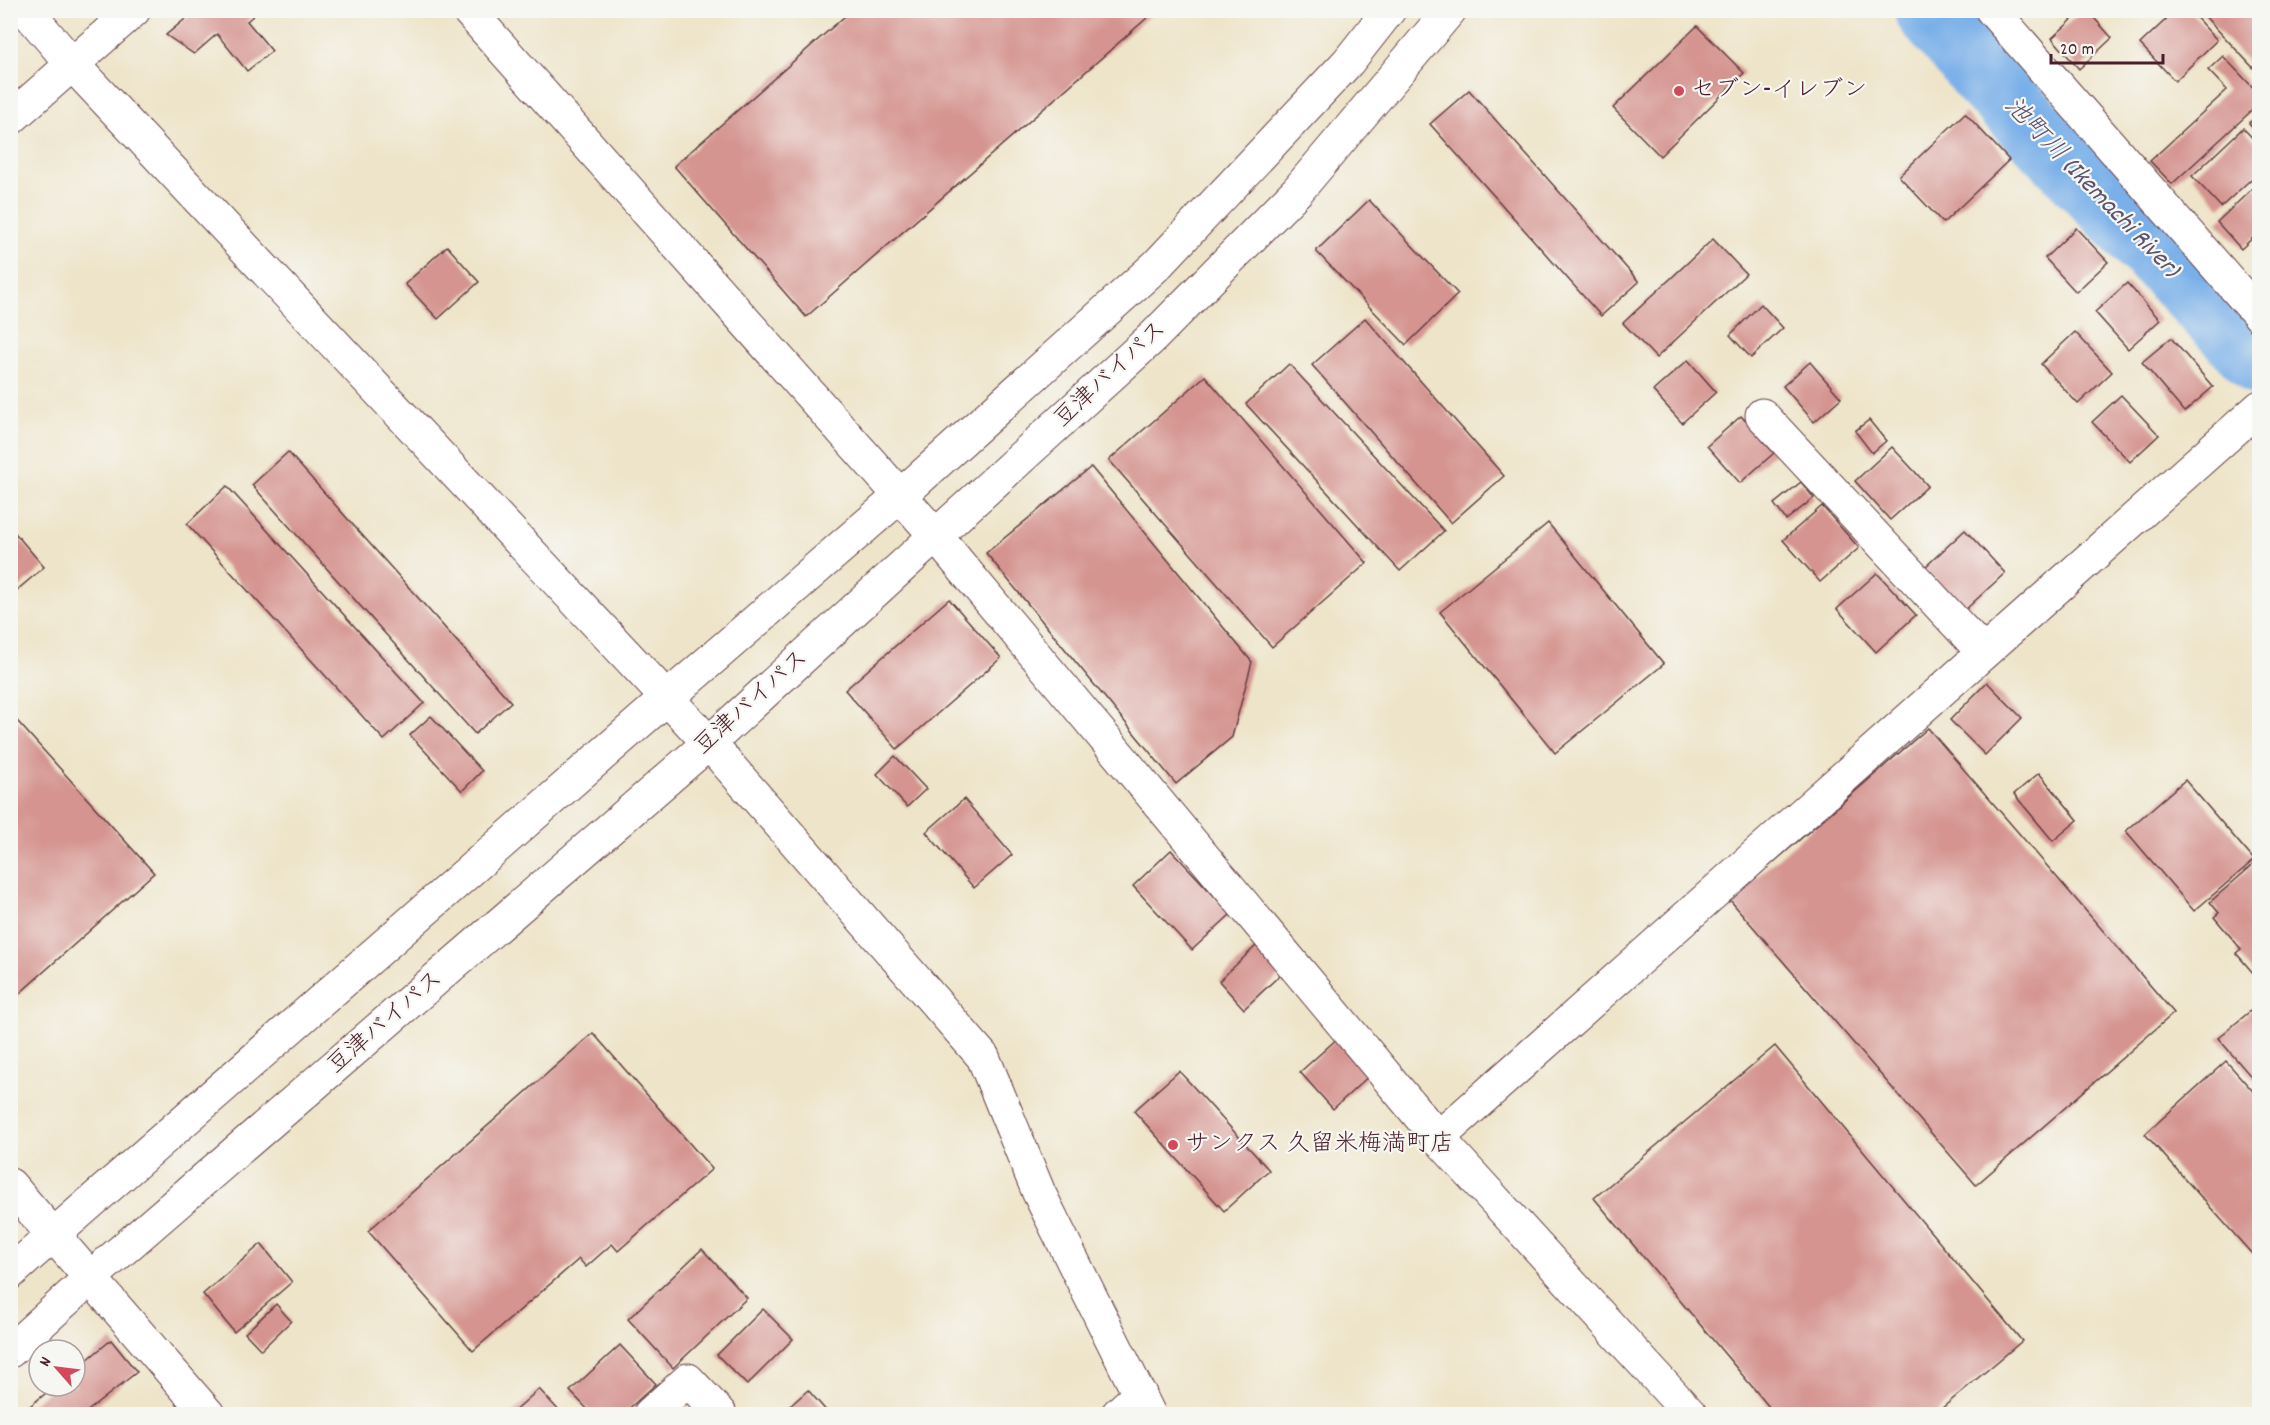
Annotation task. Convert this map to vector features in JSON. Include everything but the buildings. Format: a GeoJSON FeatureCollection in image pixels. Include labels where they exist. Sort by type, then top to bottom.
{"type":"FeatureCollection","features":[{"type":"Feature","properties":{"kind":"main road"},"geometry":{"type":"LineString","coordinates":[[26,10],[72,64],[709,743],[983,1057],[1039,1193],[1136,1408]]}},
{"type":"Feature","properties":{"kind":"main road"},"geometry":{"type":"LineString","coordinates":[[10,119],[134,10]]}},
{"type":"Feature","properties":{"kind":"main road"},"geometry":{"type":"LineString","coordinates":[[468,10],[936,536],[1438,1138],[1690,1414]]}},
{"type":"Feature","properties":{"kind":"main road","name":"豆津バイパス"},"geometry":{"type":"LineString","coordinates":[[10,1273],[900,496],[1156,265],[1348,62],[1389,10]]}},
{"type":"Feature","properties":{"kind":"main road","name":"豆津バイパス"},"geometry":{"type":"LineString","coordinates":[[10,1351],[90,1278],[709,743],[1154,336],[1282,206],[1450,10]]}},
{"type":"Feature","properties":{"kind":"main road"},"geometry":{"type":"LineString","coordinates":[[1992,10],[2259,316]]}},
{"type":"Feature","properties":{"kind":"main road"},"geometry":{"type":"LineString","coordinates":[[1438,1138],[2259,407]]}},
{"type":"Feature","properties":{"kind":"main road"},"geometry":{"type":"LineString","coordinates":[[1762,415],[1983,652]]}},
{"type":"Feature","properties":{"kind":"main road"},"geometry":{"type":"LineString","coordinates":[[10,1185],[208,1414]]}},
{"type":"Feature","properties":{"kind":"main road"},"geometry":{"type":"LineString","coordinates":[[650,1414],[688,1380],[720,1414]]}},
{"type":"Feature","properties":{"kind":"waterway","name":"池町川 (Ikemachi River)"},"geometry":{"type":"LineString","coordinates":[[1928,10],[1986,79],[2260,361]]}},
{"type":"Feature","properties":{"kind":"place","name":"セブン-イレブン"},"geometry":{"type":"Point","coordinates":[1679,91]}},
{"type":"Feature","properties":{"kind":"place","name":"サンクス 久留米梅満町店"},"geometry":{"type":"Point","coordinates":[1173,1145]}}]}
